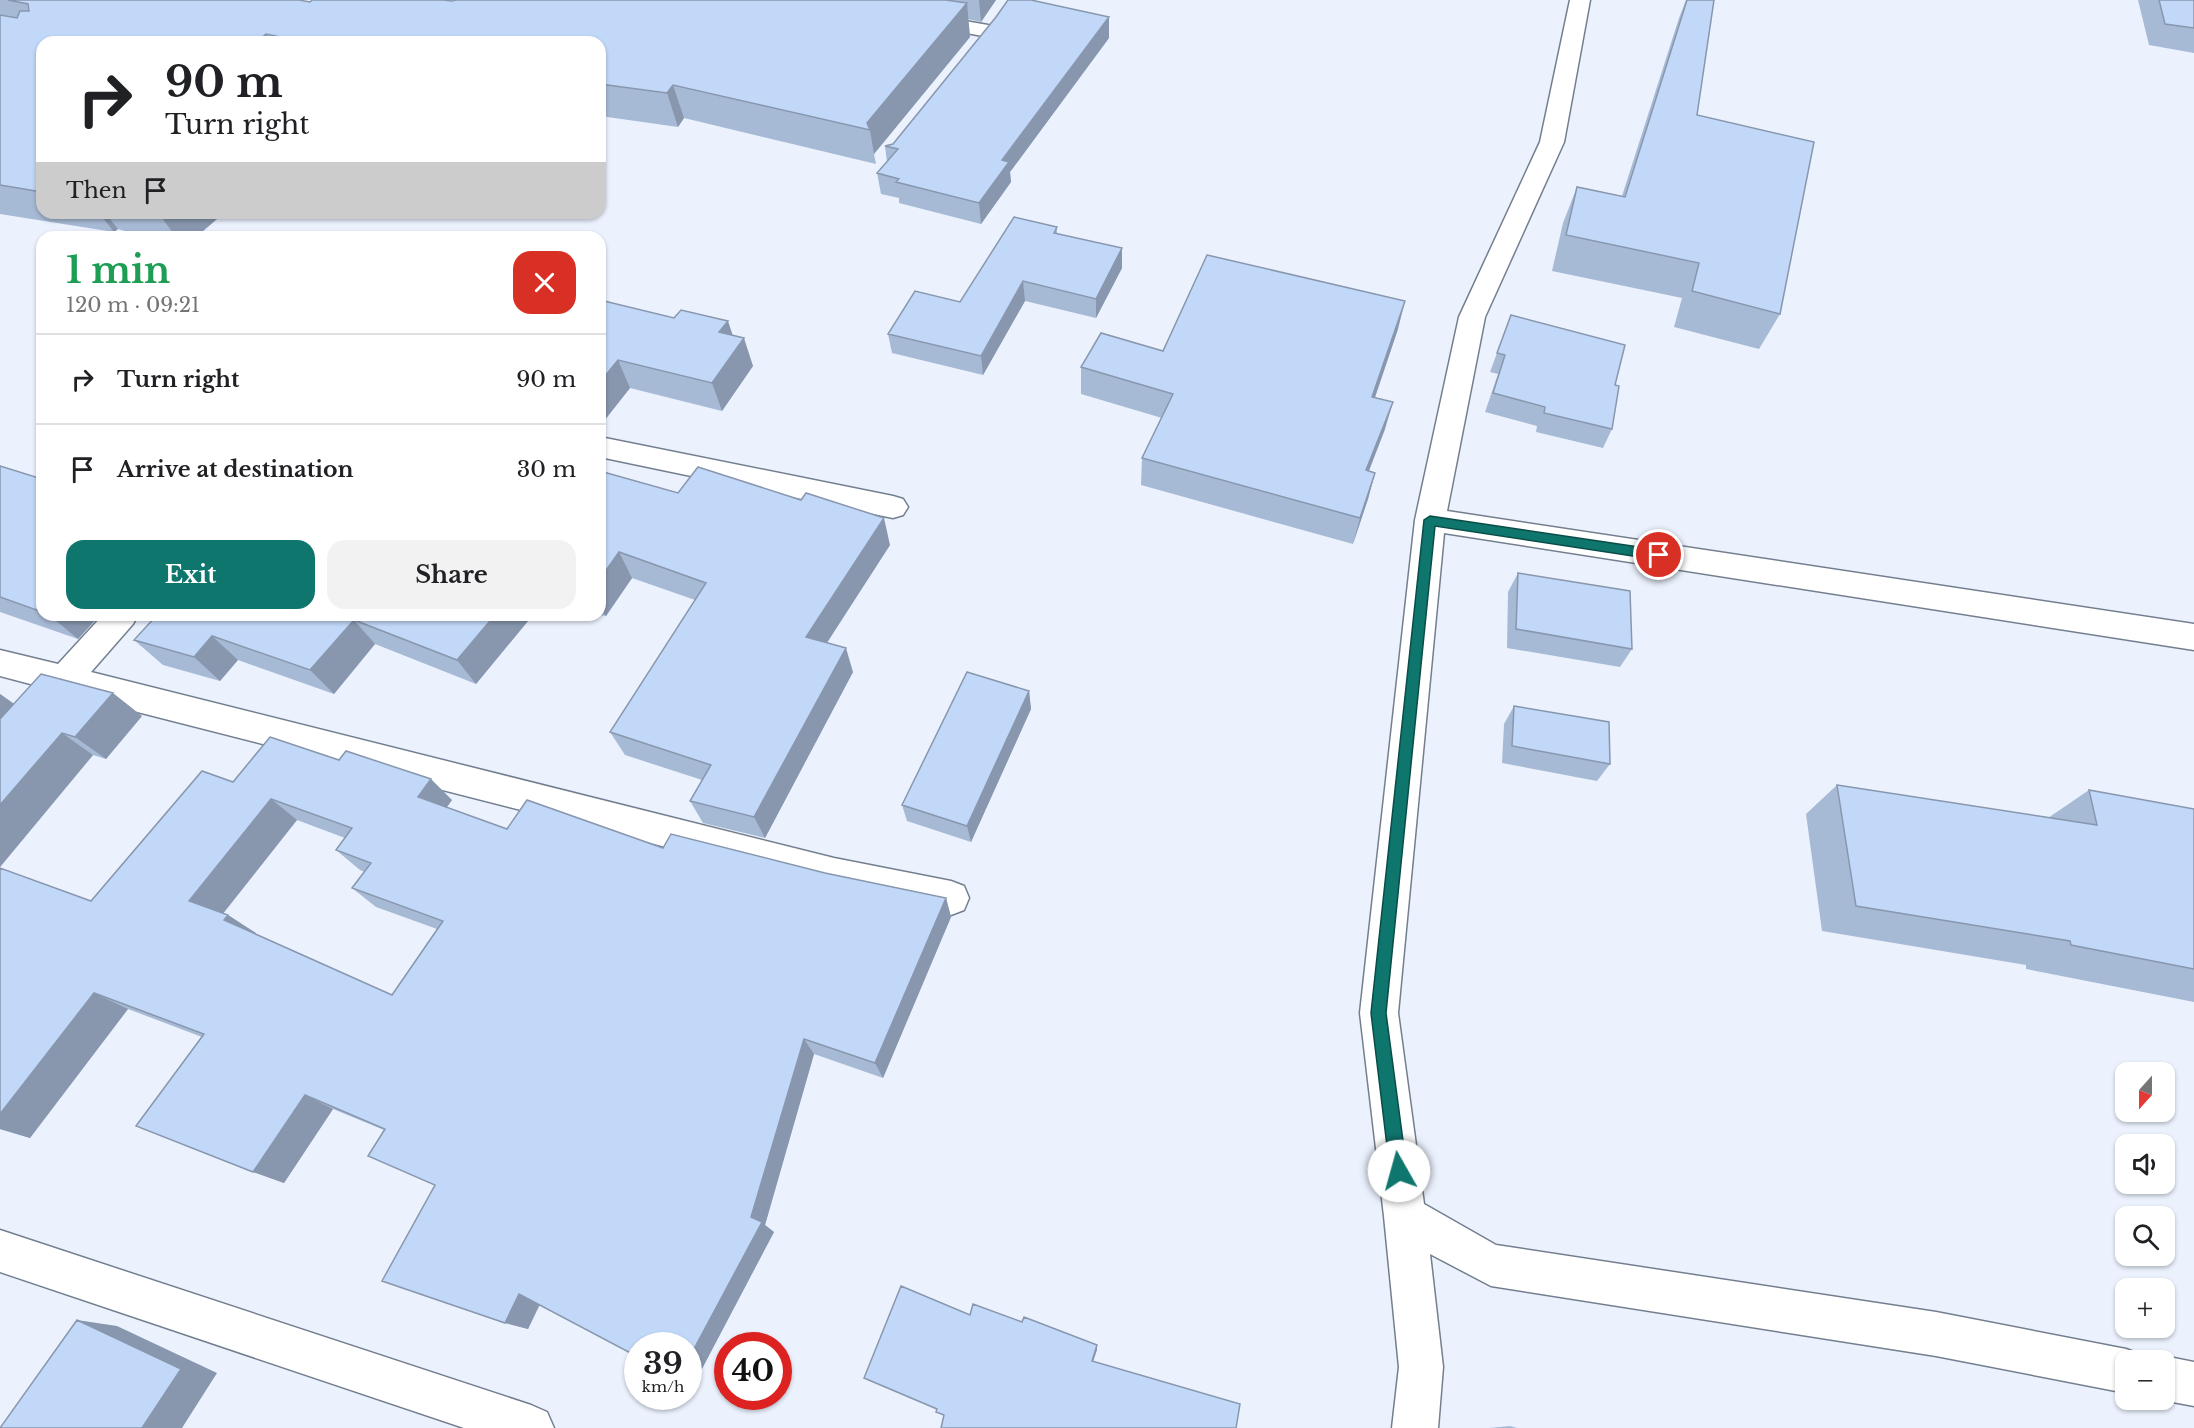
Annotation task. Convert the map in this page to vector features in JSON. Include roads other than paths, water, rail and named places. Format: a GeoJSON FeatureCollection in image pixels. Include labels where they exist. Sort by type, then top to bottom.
{"type":"FeatureCollection","features":[{"type":"Feature","properties":{"kind":"street"},"geometry":{"type":"LineString","coordinates":[[1415,1428],[1420,1367],[1405,1216],[1378,1013],[1430,520],[1472,317],[1552,142],[1580,0]]}},
{"type":"Feature","properties":{"kind":"street"},"geometry":{"type":"LineString","coordinates":[[910,18],[994,23],[974,49]]}},
{"type":"Feature","properties":{"kind":"street"},"geometry":{"type":"LineString","coordinates":[[606,448],[893,507]]}},
{"type":"Feature","properties":{"kind":"street"},"geometry":{"type":"LineString","coordinates":[[1430,520],[2194,637]]}},
{"type":"Feature","properties":{"kind":"street"},"geometry":{"type":"LineString","coordinates":[[0,752],[117,621]]}},
{"type":"Feature","properties":{"kind":"street"},"geometry":{"type":"LineString","coordinates":[[0,663],[834,874],[951,898]]}},
{"type":"Feature","properties":{"kind":"street"},"geometry":{"type":"LineString","coordinates":[[1405,1216],[1491,1265],[1936,1334],[2115,1369]]}},
{"type":"Feature","properties":{"kind":"street"},"geometry":{"type":"LineString","coordinates":[[0,1251],[531,1428]]}},
{"type":"Feature","properties":{"kind":"street"},"geometry":{"type":"LineString","coordinates":[[2175,1380],[2194,1384]]}}]}
